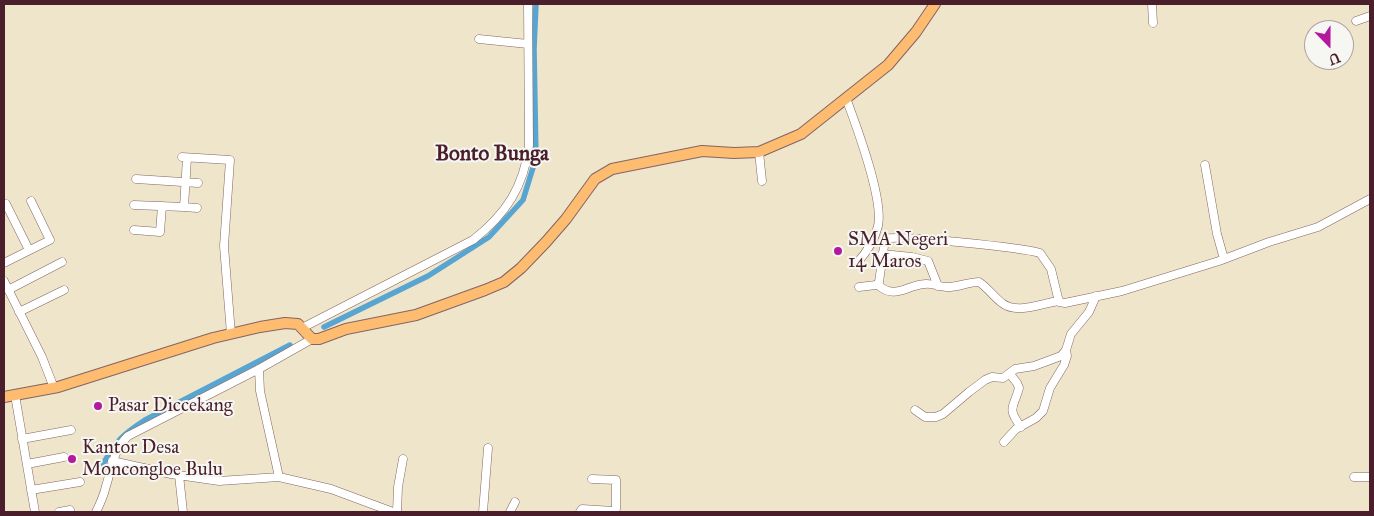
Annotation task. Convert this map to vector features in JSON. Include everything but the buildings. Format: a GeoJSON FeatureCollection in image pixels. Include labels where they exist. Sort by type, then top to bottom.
{"type":"FeatureCollection","features":[{"type":"Feature","properties":{"kind":"main road"},"geometry":{"type":"LineString","coordinates":[[4,397],[54,388],[213,338],[280,323],[298,324],[312,338],[319,338],[346,329],[416,314],[478,293],[504,282],[521,268],[566,219],[595,180],[612,169],[698,151],[759,152],[806,132],[888,66],[916,32],[935,4]]}},
{"type":"Feature","properties":{"kind":"street"},"geometry":{"type":"LineString","coordinates":[[302,328],[473,240],[500,215],[517,191],[528,155],[528,4]]}},
{"type":"Feature","properties":{"kind":"street"},"geometry":{"type":"LineString","coordinates":[[1152,4],[1154,23]]}},
{"type":"Feature","properties":{"kind":"street"},"geometry":{"type":"LineString","coordinates":[[1356,21],[1370,16]]}},
{"type":"Feature","properties":{"kind":"street"},"geometry":{"type":"LineString","coordinates":[[479,39],[528,44]]}},
{"type":"Feature","properties":{"kind":"street"},"geometry":{"type":"LineString","coordinates":[[846,98],[862,143],[878,207],[877,227],[865,254],[857,263]]}},
{"type":"Feature","properties":{"kind":"street"},"geometry":{"type":"LineString","coordinates":[[759,152],[762,180]]}},
{"type":"Feature","properties":{"kind":"street"},"geometry":{"type":"LineString","coordinates":[[184,208],[186,182],[184,157],[230,160],[224,246],[231,334]]}},
{"type":"Feature","properties":{"kind":"street"},"geometry":{"type":"LineString","coordinates":[[1205,165],[1215,224],[1224,259]]}},
{"type":"Feature","properties":{"kind":"street"},"geometry":{"type":"LineString","coordinates":[[136,179],[198,183]]}},
{"type":"Feature","properties":{"kind":"street"},"geometry":{"type":"LineString","coordinates":[[859,287],[878,284],[888,292],[902,291],[925,284],[953,286],[979,282],[1001,303],[1014,308],[1059,301],[1060,303],[1122,291],[1224,259],[1269,242],[1318,227],[1370,199]]}},
{"type":"Feature","properties":{"kind":"street"},"geometry":{"type":"LineString","coordinates":[[4,261],[50,240],[31,202]]}},
{"type":"Feature","properties":{"kind":"street"},"geometry":{"type":"LineString","coordinates":[[6,204],[29,250]]}},
{"type":"Feature","properties":{"kind":"street"},"geometry":{"type":"LineString","coordinates":[[134,205],[197,208]]}},
{"type":"Feature","properties":{"kind":"street"},"geometry":{"type":"LineString","coordinates":[[134,230],[160,232],[162,206]]}},
{"type":"Feature","properties":{"kind":"street"},"geometry":{"type":"LineString","coordinates":[[878,284],[884,241],[890,237],[1038,252],[1043,256],[1051,269],[1059,301]]}},
{"type":"Feature","properties":{"kind":"street"},"geometry":{"type":"LineString","coordinates":[[882,254],[912,257],[928,261],[938,286]]}},
{"type":"Feature","properties":{"kind":"street"},"geometry":{"type":"LineString","coordinates":[[8,290],[62,262]]}},
{"type":"Feature","properties":{"kind":"street"},"geometry":{"type":"LineString","coordinates":[[4,281],[42,357],[54,388]]}},
{"type":"Feature","properties":{"kind":"street"},"geometry":{"type":"LineString","coordinates":[[20,312],[64,290]]}},
{"type":"Feature","properties":{"kind":"street"},"geometry":{"type":"LineString","coordinates":[[916,410],[926,417],[936,418],[985,380],[992,377],[1003,378],[1015,369],[1034,366],[1061,356],[1066,350],[1071,334],[1089,312],[1096,296]]}},
{"type":"Feature","properties":{"kind":"street"},"geometry":{"type":"LineString","coordinates":[[96,512],[106,487],[112,461],[117,450],[128,436],[259,369],[312,338]]}},
{"type":"Feature","properties":{"kind":"street"},"geometry":{"type":"LineString","coordinates":[[1004,442],[1013,432],[1036,418],[1045,406],[1050,388],[1064,365],[1067,356],[1066,350]]}},
{"type":"Feature","properties":{"kind":"street"},"geometry":{"type":"LineString","coordinates":[[259,369],[260,391],[279,477]]}},
{"type":"Feature","properties":{"kind":"street"},"geometry":{"type":"LineString","coordinates":[[1010,374],[1019,388],[1013,403],[1012,412],[1013,417],[1021,427]]}},
{"type":"Feature","properties":{"kind":"street"},"geometry":{"type":"LineString","coordinates":[[15,395],[35,512]]}},
{"type":"Feature","properties":{"kind":"street"},"geometry":{"type":"LineString","coordinates":[[22,438],[71,430]]}},
{"type":"Feature","properties":{"kind":"street"},"geometry":{"type":"LineString","coordinates":[[484,512],[488,448]]}},
{"type":"Feature","properties":{"kind":"street"},"geometry":{"type":"LineString","coordinates":[[26,464],[64,457]]}},
{"type":"Feature","properties":{"kind":"street"},"geometry":{"type":"LineString","coordinates":[[397,512],[398,487],[403,458]]}},
{"type":"Feature","properties":{"kind":"street"},"geometry":{"type":"LineString","coordinates":[[112,461],[179,475],[225,481],[279,477],[331,489],[393,512]]}},
{"type":"Feature","properties":{"kind":"street"},"geometry":{"type":"LineString","coordinates":[[179,475],[183,512]]}},
{"type":"Feature","properties":{"kind":"street"},"geometry":{"type":"LineString","coordinates":[[1354,477],[1370,477]]}},
{"type":"Feature","properties":{"kind":"street"},"geometry":{"type":"LineString","coordinates":[[580,512],[582,509],[613,511],[616,509],[616,480],[592,479]]}},
{"type":"Feature","properties":{"kind":"street"},"geometry":{"type":"LineString","coordinates":[[31,490],[80,482]]}},
{"type":"Feature","properties":{"kind":"street"},"geometry":{"type":"LineString","coordinates":[[510,512],[515,502]]}},
{"type":"Feature","properties":{"kind":"street"},"geometry":{"type":"LineString","coordinates":[[59,512],[70,510]]}},
{"type":"Feature","properties":{"kind":"waterway"},"geometry":{"type":"LineString","coordinates":[[324,327],[428,276],[489,237],[523,200],[536,158],[534,49],[536,4]]}},
{"type":"Feature","properties":{"kind":"waterway"},"geometry":{"type":"LineString","coordinates":[[103,464],[121,439],[145,420],[290,345]]}},
{"type":"Feature","properties":{"kind":"place","name":"SMA Negeri 14 Maros"},"geometry":{"type":"Point","coordinates":[838,251]}},
{"type":"Feature","properties":{"kind":"place","name":"Pasar Diccekang"},"geometry":{"type":"Point","coordinates":[98,406]}},
{"type":"Feature","properties":{"kind":"place","name":"Kantor Desa Moncongloe Bulu"},"geometry":{"type":"Point","coordinates":[72,459]}},
{"type":"Feature","properties":{"kind":"district","name":"Bonto Bunga"},"geometry":{"type":"Point","coordinates":[492,155]}}]}
